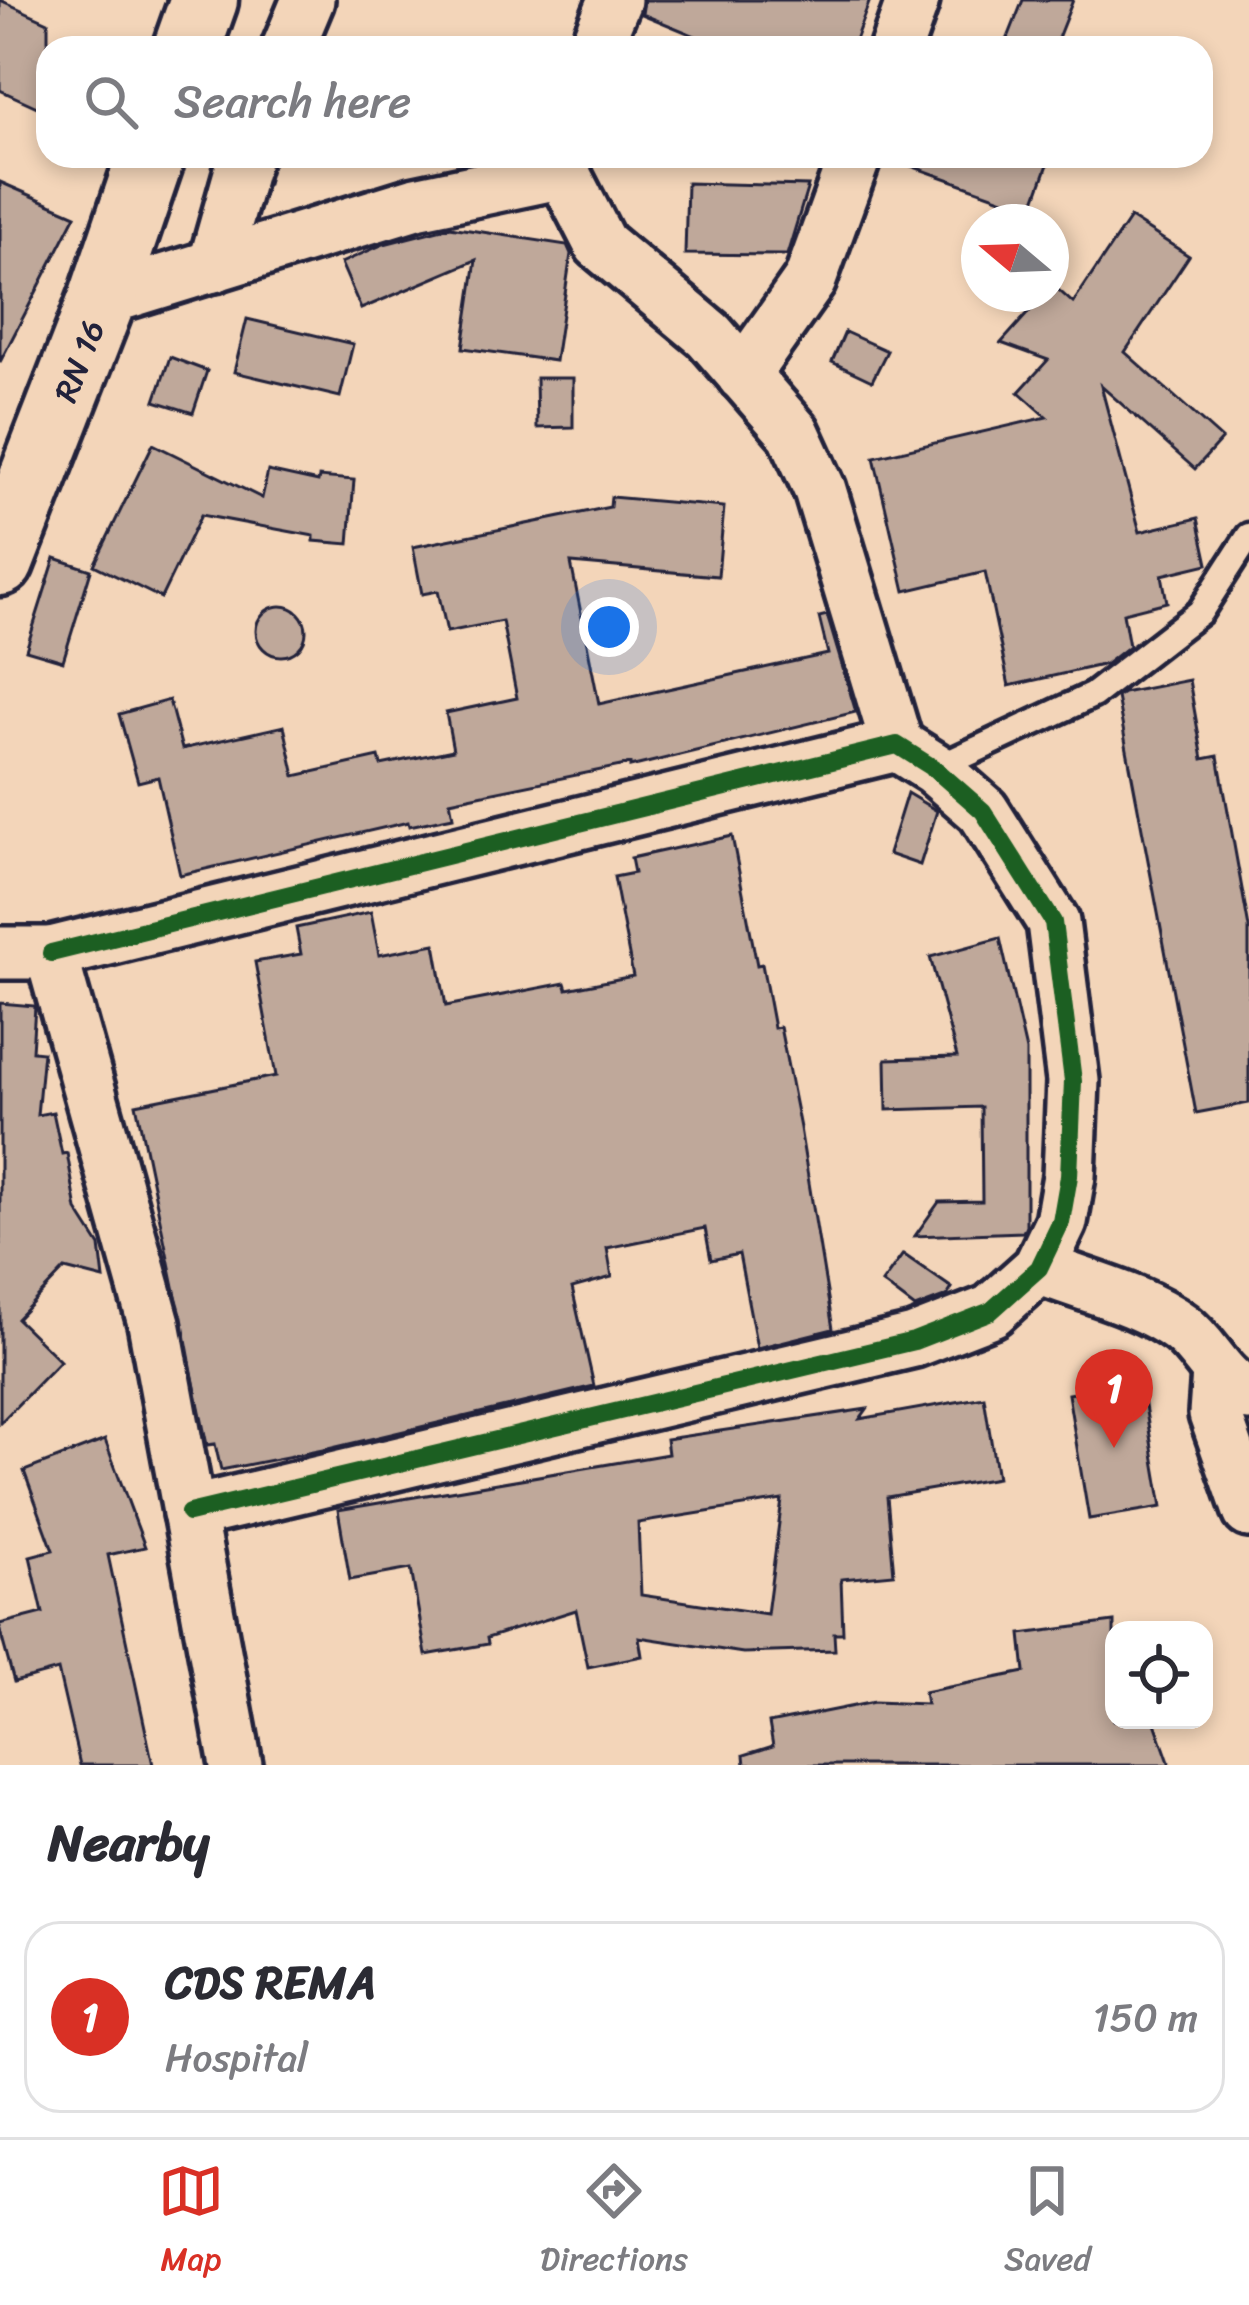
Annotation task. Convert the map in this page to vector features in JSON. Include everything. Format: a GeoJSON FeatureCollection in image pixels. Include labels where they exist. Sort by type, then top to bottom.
{"type":"FeatureCollection","features":[{"type":"Feature","properties":{"kind":"main road"},"geometry":{"type":"LineString","coordinates":[[192,36],[203,0]]}},
{"type":"Feature","properties":{"kind":"main road","name":"RN 16"},"geometry":{"type":"LineString","coordinates":[[0,562],[103,300],[147,168]]}},
{"type":"Feature","properties":{"kind":"street"},"geometry":{"type":"LineString","coordinates":[[293,36],[308,0]]}},
{"type":"Feature","properties":{"kind":"street"},"geometry":{"type":"LineString","coordinates":[[600,36],[615,0]]}},
{"type":"Feature","properties":{"kind":"street"},"geometry":{"type":"LineString","coordinates":[[900,36],[913,0]]}},
{"type":"Feature","properties":{"kind":"street"},"geometry":{"type":"LineString","coordinates":[[214,266],[242,168]]}},
{"type":"Feature","properties":{"kind":"street"},"geometry":{"type":"LineString","coordinates":[[103,300],[416,203],[550,168]]}},
{"type":"Feature","properties":{"kind":"street"},"geometry":{"type":"LineString","coordinates":[[189,1513],[914,1341],[991,1311],[1040,1268],[1061,1222],[1072,1081],[1053,922],[983,811],[916,757],[820,490],[794,433],[709,335],[601,244],[567,168]]}},
{"type":"Feature","properties":{"kind":"street"},"geometry":{"type":"LineString","coordinates":[[743,375],[810,280],[852,168]]}},
{"type":"Feature","properties":{"kind":"street"},"geometry":{"type":"LineString","coordinates":[[0,953],[50,953],[916,757]]}},
{"type":"Feature","properties":{"kind":"street"},"geometry":{"type":"LineString","coordinates":[[50,953],[154,1323],[236,1765]]}},
{"type":"Feature","properties":{"kind":"street"},"geometry":{"type":"LineString","coordinates":[[1040,1268],[1165,1316],[1234,1384],[1215,1414],[1249,1511]]}},
{"type":"Feature","properties":{"kind":"lane"},"geometry":{"type":"LineString","coordinates":[[916,757],[1093,695],[1200,612],[1249,536]]}},
{"type":"Feature","properties":{"kind":"building"},"geometry":{"type":"Polygon","coordinates":[[[0,0],[48,22],[48,36],[36,36],[36,106],[0,90],[0,0]]]}},
{"type":"Feature","properties":{"kind":"building"},"geometry":{"type":"Polygon","coordinates":[[[644,0],[870,0],[856,36],[695,36],[642,14],[644,0]]]}},
{"type":"Feature","properties":{"kind":"building"},"geometry":{"type":"Polygon","coordinates":[[[1023,0],[1073,0],[1059,36],[1009,36],[1023,0]]]}},
{"type":"Feature","properties":{"kind":"building"},"geometry":{"type":"Polygon","coordinates":[[[917,168],[1047,168],[1034,204],[1018,204],[917,168]]]}},
{"type":"Feature","properties":{"kind":"building"},"geometry":{"type":"Polygon","coordinates":[[[0,182],[76,215],[0,362],[0,182]]]}},
{"type":"Feature","properties":{"kind":"building"},"geometry":{"type":"Polygon","coordinates":[[[687,183],[808,186],[787,255],[685,254],[687,183]]]}},
{"type":"Feature","properties":{"kind":"building"},"geometry":{"type":"Polygon","coordinates":[[[1130,218],[1189,256],[1125,352],[1222,439],[1195,469],[1101,386],[1140,532],[1198,518],[1208,564],[1162,575],[1167,602],[1123,613],[1129,646],[1106,664],[1009,686],[985,572],[905,591],[874,457],[1047,417],[1019,392],[1048,360],[1001,343],[1029,312],[1069,312],[1069,299],[1073,303],[1130,218]]]}},
{"type":"Feature","properties":{"kind":"building"},"geometry":{"type":"Polygon","coordinates":[[[450,227],[567,245],[571,254],[555,361],[463,348],[476,260],[361,309],[341,263],[384,244],[450,227]]]}},
{"type":"Feature","properties":{"kind":"building"},"geometry":{"type":"Polygon","coordinates":[[[247,319],[353,344],[340,397],[234,372],[247,319]]]}},
{"type":"Feature","properties":{"kind":"building"},"geometry":{"type":"Polygon","coordinates":[[[845,332],[887,351],[872,381],[832,362],[845,332]]]}},
{"type":"Feature","properties":{"kind":"building"},"geometry":{"type":"Polygon","coordinates":[[[170,357],[207,371],[193,413],[155,401],[170,357]]]}},
{"type":"Feature","properties":{"kind":"building"},"geometry":{"type":"Polygon","coordinates":[[[536,378],[573,378],[573,427],[537,428],[536,378]]]}},
{"type":"Feature","properties":{"kind":"building"},"geometry":{"type":"Polygon","coordinates":[[[153,444],[262,498],[268,471],[318,482],[319,477],[354,480],[349,544],[314,541],[314,536],[201,515],[161,598],[94,565],[153,444]]]}},
{"type":"Feature","properties":{"kind":"building"},"geometry":{"type":"Polygon","coordinates":[[[611,497],[724,507],[718,576],[571,563],[599,704],[828,654],[819,617],[827,615],[856,712],[630,767],[450,801],[453,817],[409,826],[408,822],[180,875],[158,777],[138,782],[119,714],[169,700],[182,749],[284,726],[295,776],[379,757],[381,765],[453,750],[446,713],[517,698],[502,621],[447,632],[438,591],[422,594],[413,547],[610,507],[611,497]]]}},
{"type":"Feature","properties":{"kind":"building"},"geometry":{"type":"Polygon","coordinates":[[[55,558],[91,570],[63,661],[26,650],[55,558]]]}},
{"type":"Feature","properties":{"kind":"building"},"geometry":{"type":"Polygon","coordinates":[[[281,606],[298,614],[306,631],[298,648],[281,656],[264,648],[256,631],[264,614],[281,606]]]}},
{"type":"Feature","properties":{"kind":"building"},"geometry":{"type":"Polygon","coordinates":[[[1189,680],[1203,759],[1218,756],[1249,928],[1249,1103],[1196,1113],[1117,697],[1189,680]]]}},
{"type":"Feature","properties":{"kind":"building"},"geometry":{"type":"Polygon","coordinates":[[[907,793],[937,811],[920,865],[888,854],[907,793]]]}},
{"type":"Feature","properties":{"kind":"building"},"geometry":{"type":"Polygon","coordinates":[[[732,836],[757,965],[762,964],[774,1028],[780,1027],[833,1329],[757,1348],[739,1254],[711,1260],[705,1228],[607,1248],[612,1277],[572,1288],[594,1386],[221,1470],[215,1444],[207,1445],[136,1104],[276,1076],[255,962],[301,954],[296,928],[371,912],[379,955],[435,944],[446,1006],[565,983],[567,989],[633,976],[614,877],[634,873],[631,858],[732,836]]]}},
{"type":"Feature","properties":{"kind":"building"},"geometry":{"type":"Polygon","coordinates":[[[1000,938],[1026,1051],[1026,1225],[1023,1232],[915,1236],[939,1202],[982,1201],[981,1107],[887,1110],[886,1059],[957,1057],[930,957],[1000,938]]]}},
{"type":"Feature","properties":{"kind":"building"},"geometry":{"type":"Polygon","coordinates":[[[0,1003],[35,1006],[32,1051],[43,1052],[37,1115],[53,1112],[62,1154],[67,1153],[77,1210],[100,1246],[104,1279],[65,1269],[17,1319],[60,1361],[0,1423],[0,1003]]]}},
{"type":"Feature","properties":{"kind":"building"},"geometry":{"type":"Polygon","coordinates":[[[903,1254],[952,1288],[947,1296],[915,1308],[882,1283],[903,1254]]]}},
{"type":"Feature","properties":{"kind":"building"},"geometry":{"type":"Polygon","coordinates":[[[1141,1382],[1162,1507],[1089,1519],[1068,1394],[1141,1382]]]}},
{"type":"Feature","properties":{"kind":"building"},"geometry":{"type":"Polygon","coordinates":[[[984,1397],[997,1478],[887,1497],[894,1574],[841,1579],[843,1633],[834,1633],[835,1650],[743,1653],[639,1637],[642,1656],[588,1667],[576,1610],[487,1638],[488,1644],[426,1655],[411,1569],[350,1580],[338,1510],[668,1454],[666,1439],[867,1409],[860,1419],[984,1397]],[[782,1500],[638,1523],[641,1595],[767,1614],[782,1500]]]}},
{"type":"Feature","properties":{"kind":"building"},"geometry":{"type":"Polygon","coordinates":[[[105,1440],[145,1547],[108,1555],[153,1765],[80,1765],[58,1670],[14,1682],[0,1631],[0,1624],[43,1613],[30,1556],[53,1550],[24,1471],[105,1440]]]}},
{"type":"Feature","properties":{"kind":"building"},"geometry":{"type":"Polygon","coordinates":[[[1105,1623],[1105,1729],[1157,1729],[1170,1765],[745,1765],[744,1755],[773,1746],[769,1723],[874,1702],[926,1704],[924,1692],[1025,1672],[1021,1634],[1105,1623]]]}},
{"type":"Feature","properties":{"kind":"cycle path"},"geometry":{"type":"LineString","coordinates":[[51,953],[897,745],[935,769],[983,811],[1053,922],[1073,1081],[1069,1176],[1061,1222],[1039,1268],[991,1311],[914,1341],[189,1513]]}},
{"type":"Feature","properties":{"kind":"place","name":"CDS REMA"},"geometry":{"type":"Point","coordinates":[1114,1448]}}]}
